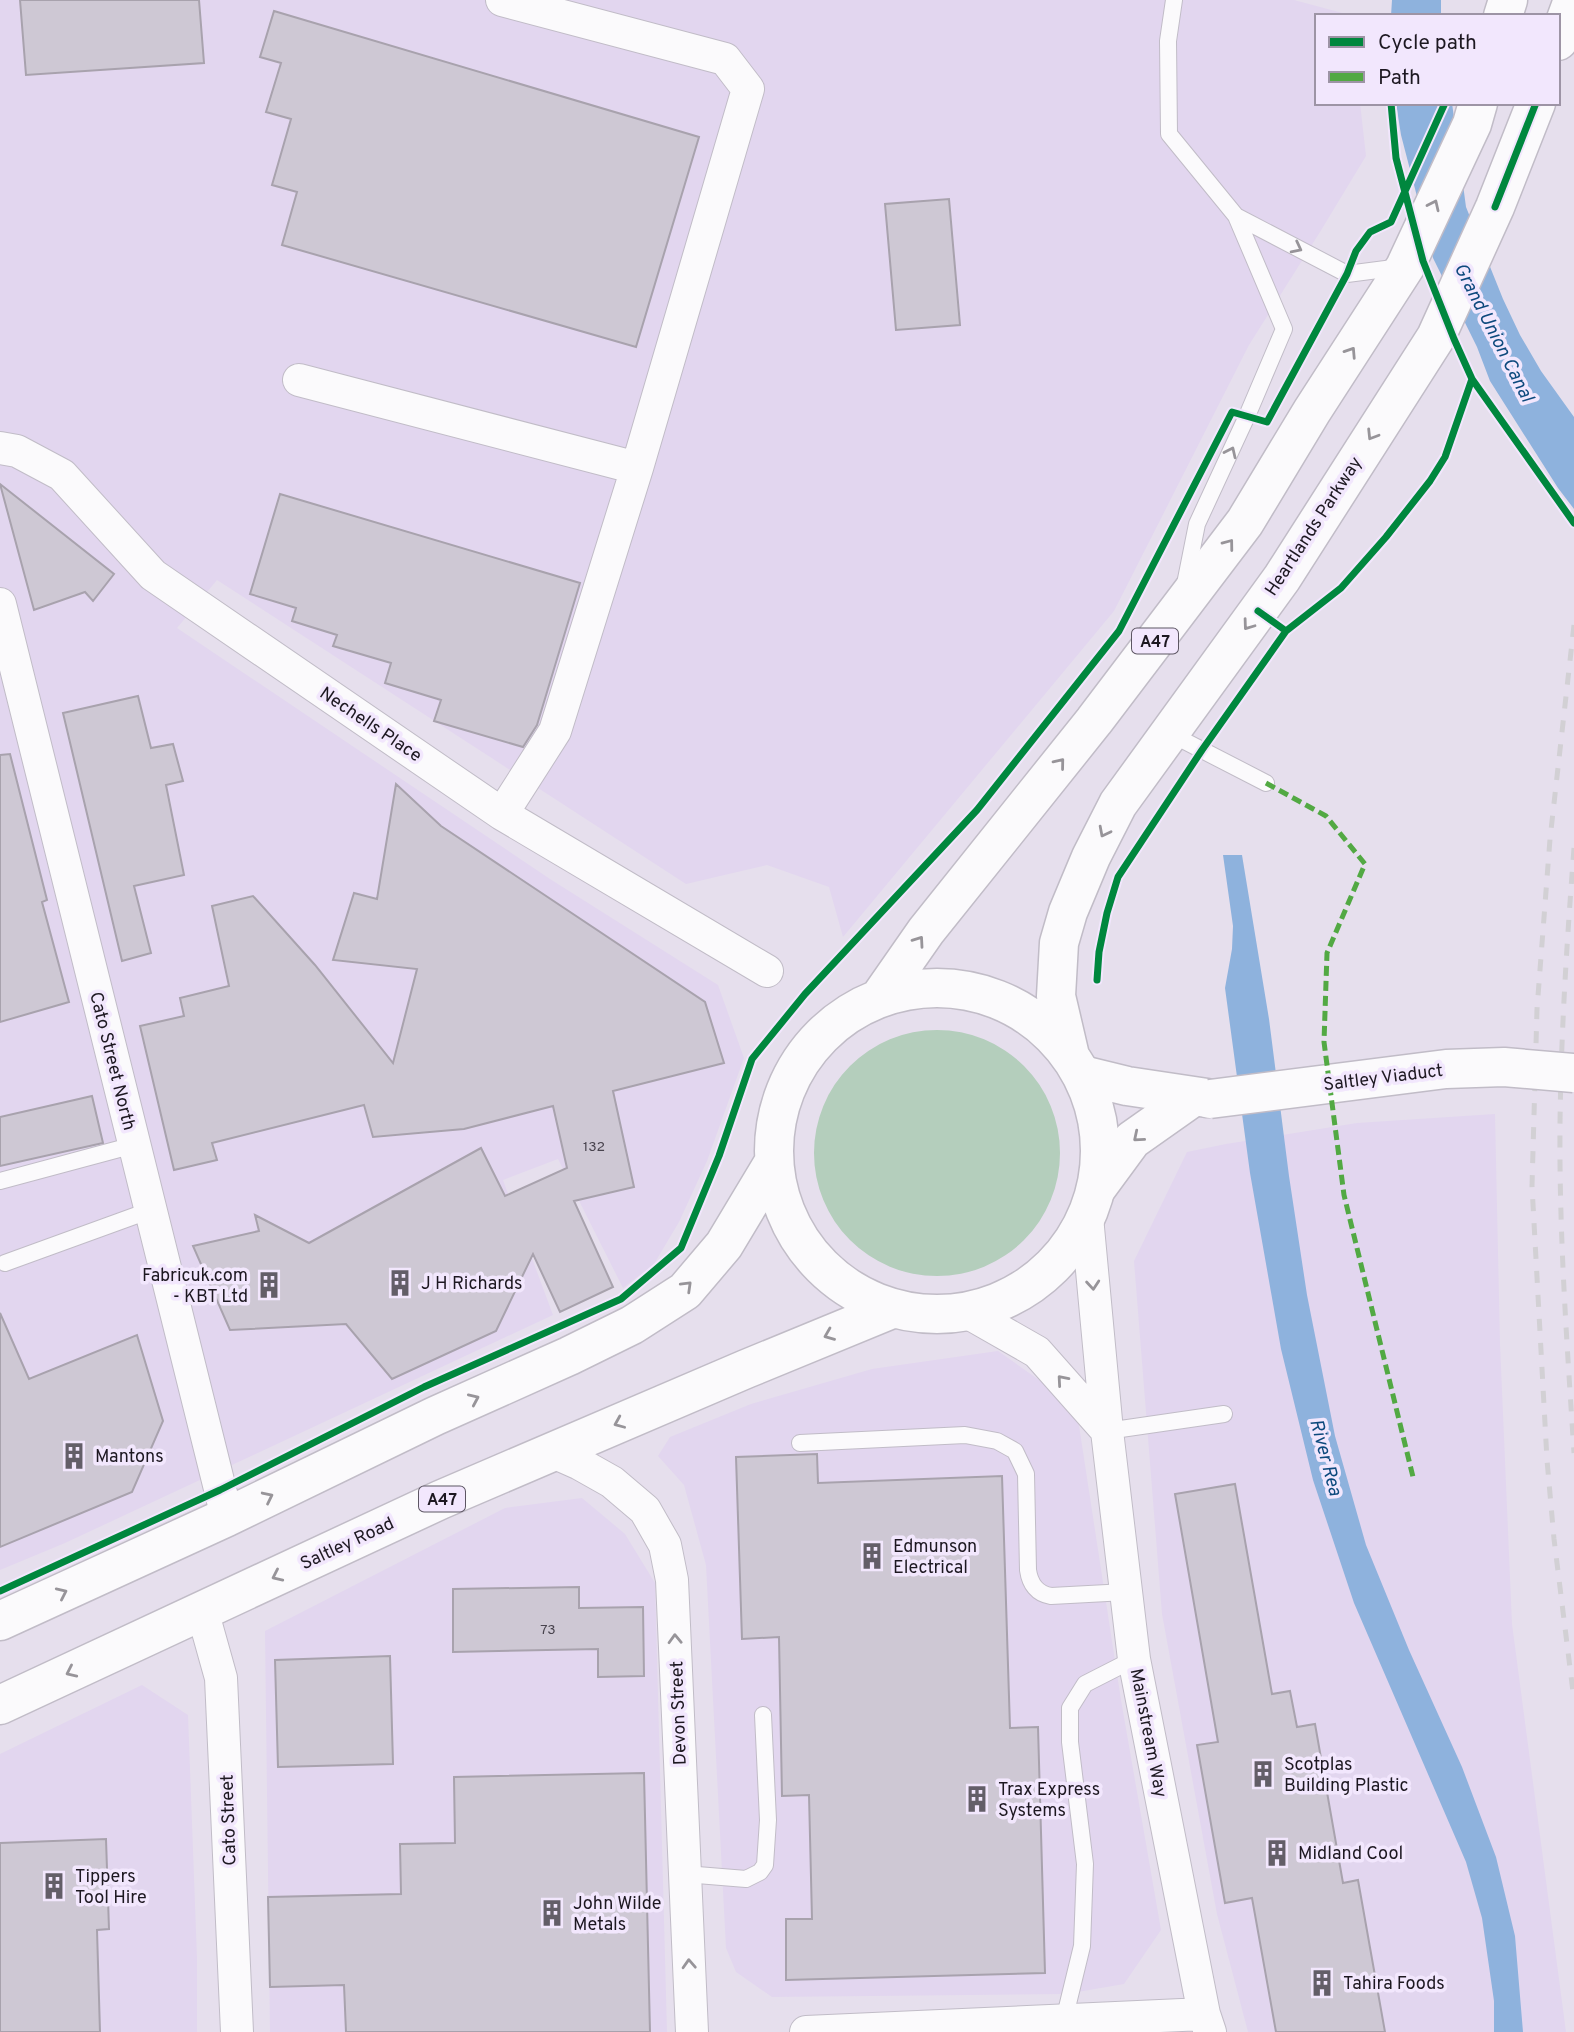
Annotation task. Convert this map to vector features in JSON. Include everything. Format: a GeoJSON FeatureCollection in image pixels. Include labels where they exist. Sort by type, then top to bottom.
{"type":"FeatureCollection","features":[{"type":"Feature","properties":{"kind":"main road"},"geometry":{"type":"LineString","coordinates":[[1560,36],[1573,0]]}},
{"type":"Feature","properties":{"kind":"main road","name":"Heartlands Parkway"},"geometry":{"type":"LineString","coordinates":[[1092,1203],[1101,1151],[1096,1112],[1076,1066],[1056,996],[1059,943],[1091,857],[1118,804],[1282,578],[1436,337],[1495,206],[1535,105]]}},
{"type":"Feature","properties":{"kind":"main road","name":"A47"},"geometry":{"type":"LineString","coordinates":[[880,997],[926,931],[1094,721],[1245,522],[1312,411],[1405,267],[1475,114]]}},
{"type":"Feature","properties":{"kind":"main road"},"geometry":{"type":"LineString","coordinates":[[0,1621],[227,1517],[435,1416],[569,1356],[632,1325],[685,1290],[724,1245],[772,1165],[777,1112],[798,1063],[834,1023],[880,997],[932,987],[985,994],[1033,1018],[1076,1066]]}},
{"type":"Feature","properties":{"kind":"main road","name":"Saltley Viaduct"},"geometry":{"type":"LineString","coordinates":[[1076,1066],[1127,1086],[1202,1098],[1446,1069],[1504,1067],[1574,1073]]}},
{"type":"Feature","properties":{"kind":"main road","name":"Saltley Viaduct"},"geometry":{"type":"LineString","coordinates":[[772,1165],[784,1213],[810,1256],[847,1289],[892,1309],[929,1315],[967,1312],[1016,1294],[1058,1262],[1132,1140],[1202,1098]]}},
{"type":"Feature","properties":{"kind":"main road","name":"Saltley Road"},"geometry":{"type":"LineString","coordinates":[[0,1705],[440,1500],[892,1309]]}},
{"type":"Feature","properties":{"kind":"street"},"geometry":{"type":"LineString","coordinates":[[502,0],[725,59],[748,89],[637,468],[555,731],[502,814]]}},
{"type":"Feature","properties":{"kind":"street"},"geometry":{"type":"LineString","coordinates":[[299,380],[637,468]]}},
{"type":"Feature","properties":{"kind":"street","name":"Nechells Place"},"geometry":{"type":"LineString","coordinates":[[0,448],[17,451],[62,475],[153,575],[502,814],[768,971]]}},
{"type":"Feature","properties":{"kind":"street","name":"Cato Street North"},"geometry":{"type":"LineString","coordinates":[[0,604],[227,1517]]}},
{"type":"Feature","properties":{"kind":"street","name":"Mainstream Way"},"geometry":{"type":"LineString","coordinates":[[1092,1203],[1107,1431],[1135,1660],[1207,2023]]}},
{"type":"Feature","properties":{"kind":"street"},"geometry":{"type":"LineString","coordinates":[[967,1312],[1037,1352],[1107,1431]]}},
{"type":"Feature","properties":{"kind":"street","name":"Devon Street"},"geometry":{"type":"LineString","coordinates":[[553,1452],[612,1482],[645,1510],[664,1545],[672,1580],[692,2032]]}},
{"type":"Feature","properties":{"kind":"street","name":"Cato Street"},"geometry":{"type":"LineString","coordinates":[[201,1610],[221,1678],[237,2032]]}},
{"type":"Feature","properties":{"kind":"street"},"geometry":{"type":"LineString","coordinates":[[824,2032],[955,2028],[1064,2020],[1207,2023]]}},
{"type":"Feature","properties":{"kind":"lane"},"geometry":{"type":"LineString","coordinates":[[1174,0],[1168,41],[1169,134],[1236,216],[1284,329],[1196,524],[1180,608]]}},
{"type":"Feature","properties":{"kind":"lane"},"geometry":{"type":"LineString","coordinates":[[1236,216],[1347,274],[1405,267]]}},
{"type":"Feature","properties":{"kind":"lane"},"geometry":{"type":"LineString","coordinates":[[1169,733],[1266,783]]}},
{"type":"Feature","properties":{"kind":"lane"},"geometry":{"type":"LineString","coordinates":[[0,1181],[134,1144]]}},
{"type":"Feature","properties":{"kind":"lane"},"geometry":{"type":"LineString","coordinates":[[5,1263],[151,1210]]}},
{"type":"Feature","properties":{"kind":"lane"},"geometry":{"type":"LineString","coordinates":[[1107,1431],[1224,1414]]}},
{"type":"Feature","properties":{"kind":"lane"},"geometry":{"type":"LineString","coordinates":[[800,1443],[965,1435],[997,1441],[1015,1451],[1026,1474],[1028,1570],[1035,1588],[1051,1596],[1126,1592]]}},
{"type":"Feature","properties":{"kind":"lane"},"geometry":{"type":"LineString","coordinates":[[1064,2020],[1082,1946],[1085,1864],[1070,1742],[1070,1708],[1085,1684],[1135,1660]]}},
{"type":"Feature","properties":{"kind":"lane"},"geometry":{"type":"LineString","coordinates":[[685,1874],[746,1879],[760,1872],[765,1865],[768,1820],[763,1715]]}},
{"type":"Feature","properties":{"kind":"shaded area"},"geometry":{"type":"Polygon","coordinates":[[[0,0],[1294,0],[1346,14],[1315,14],[1315,105],[1360,105],[1366,156],[1249,345],[1114,611],[843,937],[829,887],[767,865],[686,884],[217,580],[177,628],[550,879],[718,985],[744,1058],[707,1161],[679,1222],[654,1264],[623,1288],[558,1159],[503,1180],[553,1315],[65,1543],[0,1570],[0,0]]]}},
{"type":"Feature","properties":{"kind":"shaded area"},"geometry":{"type":"Polygon","coordinates":[[[1495,1114],[1500,1344],[1512,1624],[1566,2032],[1248,2032],[1217,1914],[1162,1614],[1134,1261],[1187,1152],[1357,1123],[1495,1114]]]}},
{"type":"Feature","properties":{"kind":"shaded area"},"geometry":{"type":"Polygon","coordinates":[[[998,1351],[1076,1406],[1121,1700],[1161,1930],[1124,1984],[1066,1994],[772,1997],[736,1972],[726,1948],[706,1565],[684,1485],[658,1456],[670,1437],[751,1404],[872,1369],[998,1351]]]}},
{"type":"Feature","properties":{"kind":"shaded area"},"geometry":{"type":"Polygon","coordinates":[[[582,1498],[625,1534],[655,1583],[667,2032],[270,2032],[265,1631],[505,1508],[582,1498]]]}},
{"type":"Feature","properties":{"kind":"shaded area"},"geometry":{"type":"Polygon","coordinates":[[[142,1685],[188,1715],[197,1958],[197,2032],[0,2032],[0,1754],[142,1685]]]}},
{"type":"Feature","properties":{"kind":"green space"},"geometry":{"type":"Polygon","coordinates":[[[949,1030],[973,1035],[995,1044],[1024,1066],[1040,1084],[1051,1106],[1058,1129],[1058,1177],[1051,1200],[1040,1222],[1024,1240],[1006,1256],[973,1271],[949,1276],[925,1276],[901,1271],[868,1256],[834,1222],[816,1177],[814,1141],[819,1117],[834,1084],[868,1050],[913,1032],[949,1030]]]}},
{"type":"Feature","properties":{"kind":"water"},"geometry":{"type":"Polygon","coordinates":[[[1392,0],[1441,0],[1441,14],[1391,14],[1392,0]]]}},
{"type":"Feature","properties":{"kind":"water","name":"Grand Union Canal"},"geometry":{"type":"Polygon","coordinates":[[[1396,105],[1452,105],[1466,207],[1520,335],[1541,371],[1574,417],[1574,509],[1490,381],[1477,347],[1433,258],[1401,135],[1396,105]]]}},
{"type":"Feature","properties":{"kind":"water","name":"River Rea"},"geometry":{"type":"Polygon","coordinates":[[[1223,855],[1242,855],[1269,1019],[1307,1295],[1335,1436],[1366,1545],[1409,1650],[1462,1767],[1496,1857],[1515,1936],[1523,2032],[1494,2032],[1494,2001],[1482,1918],[1466,1862],[1354,1603],[1313,1480],[1281,1349],[1250,1173],[1225,988],[1233,926],[1223,855]]]}},
{"type":"Feature","properties":{"kind":"building"},"geometry":{"type":"Polygon","coordinates":[[[20,0],[199,0],[204,63],[26,75],[20,0]]]}},
{"type":"Feature","properties":{"kind":"building"},"geometry":{"type":"Polygon","coordinates":[[[274,11],[699,137],[636,347],[282,245],[297,192],[272,185],[291,119],[266,112],[281,63],[260,57],[274,11]]]}},
{"type":"Feature","properties":{"kind":"building"},"geometry":{"type":"Polygon","coordinates":[[[949,199],[960,325],[896,330],[885,204],[949,199]]]}},
{"type":"Feature","properties":{"kind":"building"},"geometry":{"type":"Polygon","coordinates":[[[0,484],[114,574],[93,601],[85,592],[34,610],[0,484]]]}},
{"type":"Feature","properties":{"kind":"building"},"geometry":{"type":"Polygon","coordinates":[[[280,494],[580,583],[537,725],[523,747],[434,721],[441,700],[385,683],[391,663],[333,646],[337,635],[292,621],[296,608],[250,594],[280,494]]]}},
{"type":"Feature","properties":{"kind":"building"},"geometry":{"type":"Polygon","coordinates":[[[138,696],[151,748],[173,744],[183,781],[166,785],[184,875],[134,886],[151,953],[122,961],[63,713],[138,696]]]}},
{"type":"Feature","properties":{"kind":"building"},"geometry":{"type":"Polygon","coordinates":[[[10,754],[47,900],[42,902],[69,1002],[0,1022],[0,755],[10,754]]]}},
{"type":"Feature","properties":{"kind":"building"},"geometry":{"type":"Polygon","coordinates":[[[396,784],[441,826],[705,1002],[724,1063],[613,1091],[634,1187],[574,1201],[613,1287],[560,1312],[533,1254],[496,1331],[392,1379],[346,1324],[230,1330],[193,1246],[259,1231],[255,1215],[309,1243],[481,1148],[505,1196],[567,1168],[553,1106],[464,1129],[373,1137],[364,1105],[212,1143],[217,1160],[174,1170],[140,1026],[184,1016],[180,998],[229,986],[212,906],[253,896],[315,965],[393,1063],[417,969],[333,960],[354,893],[377,899],[396,784]]]}},
{"type":"Feature","properties":{"kind":"building"},"geometry":{"type":"Polygon","coordinates":[[[92,1096],[103,1143],[0,1166],[0,1117],[92,1096]]]}},
{"type":"Feature","properties":{"kind":"building","name":"Mantons"},"geometry":{"type":"Polygon","coordinates":[[[0,1313],[29,1379],[137,1335],[163,1421],[132,1492],[0,1547],[0,1313]]]}},
{"type":"Feature","properties":{"kind":"building"},"geometry":{"type":"Polygon","coordinates":[[[817,1454],[818,1483],[1002,1476],[1010,1728],[1038,1727],[1045,1973],[786,1980],[786,1919],[812,1919],[809,1795],[782,1796],[779,1637],[742,1639],[736,1457],[817,1454]]]}},
{"type":"Feature","properties":{"kind":"building"},"geometry":{"type":"Polygon","coordinates":[[[1235,1484],[1272,1694],[1290,1691],[1297,1727],[1315,1724],[1343,1883],[1358,1880],[1385,2032],[1276,2032],[1252,1898],[1225,1903],[1197,1745],[1218,1742],[1175,1494],[1235,1484]]]}},
{"type":"Feature","properties":{"kind":"building"},"geometry":{"type":"Polygon","coordinates":[[[579,1587],[579,1608],[643,1607],[644,1676],[598,1677],[598,1649],[453,1652],[453,1589],[579,1587]]]}},
{"type":"Feature","properties":{"kind":"building"},"geometry":{"type":"Polygon","coordinates":[[[390,1656],[393,1764],[278,1767],[275,1660],[390,1656]]]}},
{"type":"Feature","properties":{"kind":"building"},"geometry":{"type":"Polygon","coordinates":[[[644,1773],[650,2032],[346,2032],[344,1985],[270,1987],[268,1897],[401,1894],[400,1844],[455,1843],[454,1777],[644,1773]]]}},
{"type":"Feature","properties":{"kind":"building"},"geometry":{"type":"Polygon","coordinates":[[[106,1839],[109,1929],[97,1930],[100,2032],[0,2032],[0,1843],[106,1839]]]}},
{"type":"Feature","properties":{"kind":"railway"},"geometry":{"type":"LineString","coordinates":[[1574,625],[1550,839],[1537,1009],[1532,1186],[1547,1460],[1574,1700]]}},
{"type":"Feature","properties":{"kind":"railway"},"geometry":{"type":"LineString","coordinates":[[1574,848],[1560,1124],[1562,1248],[1574,1453]]}},
{"type":"Feature","properties":{"kind":"marked path"},"geometry":{"type":"LineString","coordinates":[[1266,783],[1326,816],[1365,864],[1327,953],[1324,1042],[1344,1195],[1414,1481]]}},
{"type":"Feature","properties":{"kind":"cycle path"},"geometry":{"type":"LineString","coordinates":[[1391,105],[1396,158],[1423,261],[1454,339],[1472,379],[1574,523]]}},
{"type":"Feature","properties":{"kind":"cycle path"},"geometry":{"type":"LineString","coordinates":[[0,1591],[220,1490],[424,1387],[621,1299],[681,1248],[719,1156],[752,1059],[805,994],[977,810],[1119,631],[1232,412],[1267,422],[1347,274],[1356,251],[1370,232],[1391,222],[1444,105]]}},
{"type":"Feature","properties":{"kind":"cycle path"},"geometry":{"type":"LineString","coordinates":[[1495,207],[1535,105]]}},
{"type":"Feature","properties":{"kind":"cycle path"},"geometry":{"type":"LineString","coordinates":[[1258,611],[1286,631],[1341,588],[1430,481],[1445,457],[1472,379]]}},
{"type":"Feature","properties":{"kind":"cycle path"},"geometry":{"type":"LineString","coordinates":[[1097,980],[1099,952],[1118,877],[1202,750],[1286,631]]}},
{"type":"Feature","properties":{"kind":"place","name":"J H Richards"},"geometry":{"type":"Point","coordinates":[400,1283]}},
{"type":"Feature","properties":{"kind":"place","name":"Fabricuk.com - KBT Ltd"},"geometry":{"type":"Point","coordinates":[269,1285]}},
{"type":"Feature","properties":{"kind":"place","name":"Mantons"},"geometry":{"type":"Point","coordinates":[74,1456]}},
{"type":"Feature","properties":{"kind":"place","name":"Edmunson Electrical"},"geometry":{"type":"Point","coordinates":[872,1556]}},
{"type":"Feature","properties":{"kind":"place","name":"Scotplas Building Plastic"},"geometry":{"type":"Point","coordinates":[1263,1774]}},
{"type":"Feature","properties":{"kind":"place","name":"Trax Express Systems"},"geometry":{"type":"Point","coordinates":[977,1799]}},
{"type":"Feature","properties":{"kind":"place","name":"Midland Cool"},"geometry":{"type":"Point","coordinates":[1277,1853]}},
{"type":"Feature","properties":{"kind":"place","name":"Tippers Tool Hire"},"geometry":{"type":"Point","coordinates":[54,1886]}},
{"type":"Feature","properties":{"kind":"place","name":"John Wilde Metals"},"geometry":{"type":"Point","coordinates":[552,1913]}},
{"type":"Feature","properties":{"kind":"place","name":"Tahira Foods"},"geometry":{"type":"Point","coordinates":[1322,1983]}}]}
